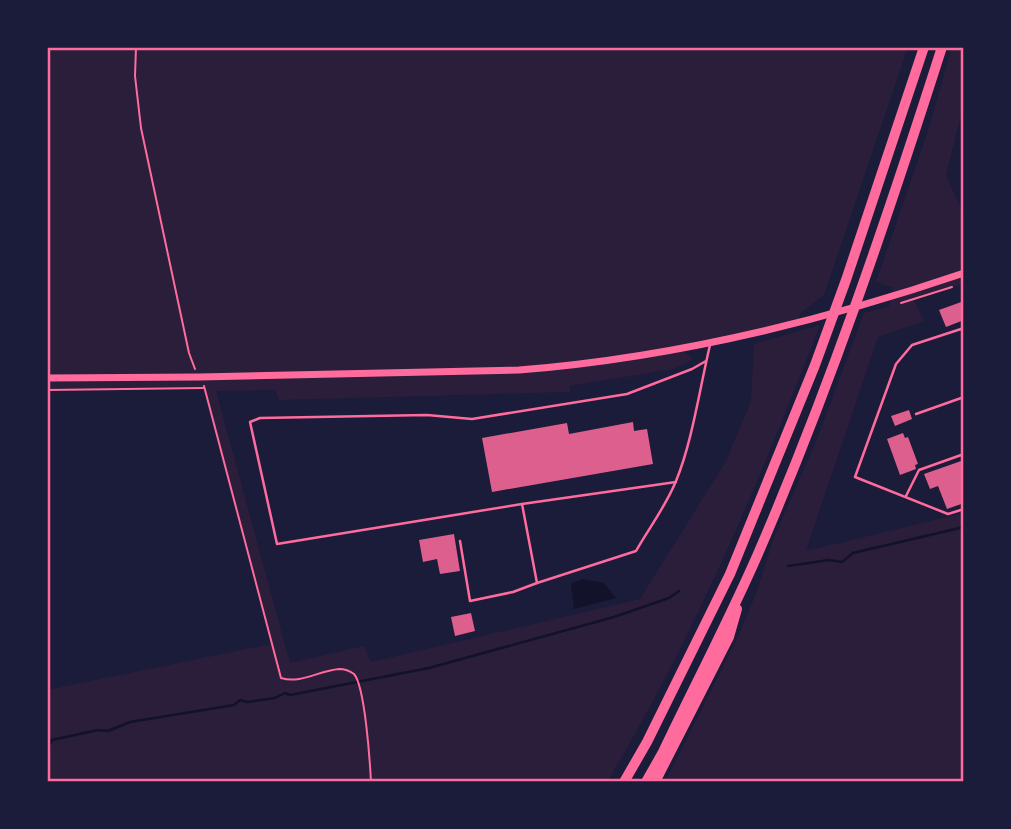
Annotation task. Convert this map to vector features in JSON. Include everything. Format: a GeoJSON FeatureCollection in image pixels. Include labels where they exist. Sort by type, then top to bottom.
{"type":"FeatureCollection","features":[{"type":"Feature","properties":{"kind":"highway"},"geometry":{"type":"LineString","coordinates":[[624,782],[647,742],[735,562],[815,365],[924,47]]}},
{"type":"Feature","properties":{"kind":"highway"},"geometry":{"type":"LineString","coordinates":[[646,782],[746,580],[829,379],[864,285],[942,47]]}},
{"type":"Feature","properties":{"kind":"highway"},"geometry":{"type":"LineString","coordinates":[[655,782],[729,638],[746,580]]}},
{"type":"Feature","properties":{"kind":"main road"},"geometry":{"type":"LineString","coordinates":[[47,378],[203,383],[519,370],[572,365],[711,342],[797,324],[892,298],[964,273]]}},
{"type":"Feature","properties":{"kind":"lane"},"geometry":{"type":"LineString","coordinates":[[964,328],[912,345],[896,364],[855,477],[948,514],[964,509]]}},
{"type":"Feature","properties":{"kind":"lane"},"geometry":{"type":"LineString","coordinates":[[460,541],[470,601],[513,593],[636,551],[676,482],[711,342]]}},
{"type":"Feature","properties":{"kind":"lane"},"geometry":{"type":"LineString","coordinates":[[676,482],[277,544],[250,422],[260,418],[427,415],[472,419],[627,394],[706,361]]}},
{"type":"Feature","properties":{"kind":"lane"},"geometry":{"type":"LineString","coordinates":[[916,414],[964,397]]}},
{"type":"Feature","properties":{"kind":"lane"},"geometry":{"type":"LineString","coordinates":[[906,497],[919,470],[964,454]]}},
{"type":"Feature","properties":{"kind":"lane"},"geometry":{"type":"LineString","coordinates":[[522,504],[537,583]]}},
{"type":"Feature","properties":{"kind":"path"},"geometry":{"type":"LineString","coordinates":[[136,47],[135,76],[141,128],[189,353],[203,383],[281,677],[292,681],[341,669],[351,671],[356,676],[364,712],[371,782]]}},
{"type":"Feature","properties":{"kind":"path"},"geometry":{"type":"LineString","coordinates":[[47,390],[203,383]]}},
{"type":"Feature","properties":{"kind":"shaded area"},"geometry":{"type":"Polygon","coordinates":[[[47,47],[908,47],[824,295],[800,314],[797,324],[680,349],[693,359],[674,369],[570,386],[570,392],[279,400],[275,390],[216,391],[290,663],[364,646],[371,662],[640,599],[726,461],[751,401],[754,344],[820,325],[749,501],[697,616],[607,782],[47,782],[47,690],[271,644],[205,388],[47,390],[47,47]]]}},
{"type":"Feature","properties":{"kind":"shaded area"},"geometry":{"type":"Polygon","coordinates":[[[952,47],[964,47],[964,104],[946,175],[964,215],[964,283],[914,300],[924,321],[878,337],[806,551],[964,513],[964,782],[665,782],[737,639],[757,591],[773,540],[817,439],[864,313],[889,306],[893,288],[876,282],[927,134],[952,47]]]}},
{"type":"Feature","properties":{"kind":"shaded area"},"geometry":{"type":"Polygon","coordinates":[[[582,579],[604,583],[616,598],[574,609],[571,584],[582,579]]]}},
{"type":"Feature","properties":{"kind":"building"},"geometry":{"type":"Polygon","coordinates":[[[964,301],[964,320],[946,327],[939,310],[964,301]]]}},
{"type":"Feature","properties":{"kind":"building"},"geometry":{"type":"Polygon","coordinates":[[[909,410],[912,419],[895,426],[891,416],[909,410]]]}},
{"type":"Feature","properties":{"kind":"building"},"geometry":{"type":"Polygon","coordinates":[[[633,422],[634,431],[647,429],[653,464],[492,492],[482,438],[567,423],[569,434],[633,422]]]}},
{"type":"Feature","properties":{"kind":"building"},"geometry":{"type":"Polygon","coordinates":[[[903,433],[905,438],[908,437],[918,464],[915,465],[916,469],[900,475],[887,439],[903,433]]]}},
{"type":"Feature","properties":{"kind":"building"},"geometry":{"type":"Polygon","coordinates":[[[964,460],[964,503],[947,509],[938,486],[930,489],[924,474],[964,460]]]}},
{"type":"Feature","properties":{"kind":"building"},"geometry":{"type":"Polygon","coordinates":[[[454,534],[460,571],[440,574],[437,559],[423,562],[419,540],[454,534]]]}},
{"type":"Feature","properties":{"kind":"building"},"geometry":{"type":"Polygon","coordinates":[[[471,613],[475,631],[455,636],[451,617],[471,613]]]}},
{"type":"Feature","properties":{"kind":"waterway"},"geometry":{"type":"LineString","coordinates":[[788,566],[829,560],[842,562],[853,553],[964,527]]}},
{"type":"Feature","properties":{"kind":"waterway"},"geometry":{"type":"LineString","coordinates":[[47,741],[98,730],[108,731],[130,722],[234,705],[240,700],[247,702],[275,698],[285,693],[290,695],[429,668],[614,617],[669,598],[679,591]]}},
{"type":"Feature","properties":{"kind":"waterway"},"geometry":{"type":"LineString","coordinates":[[47,749],[52,740]]}}]}
